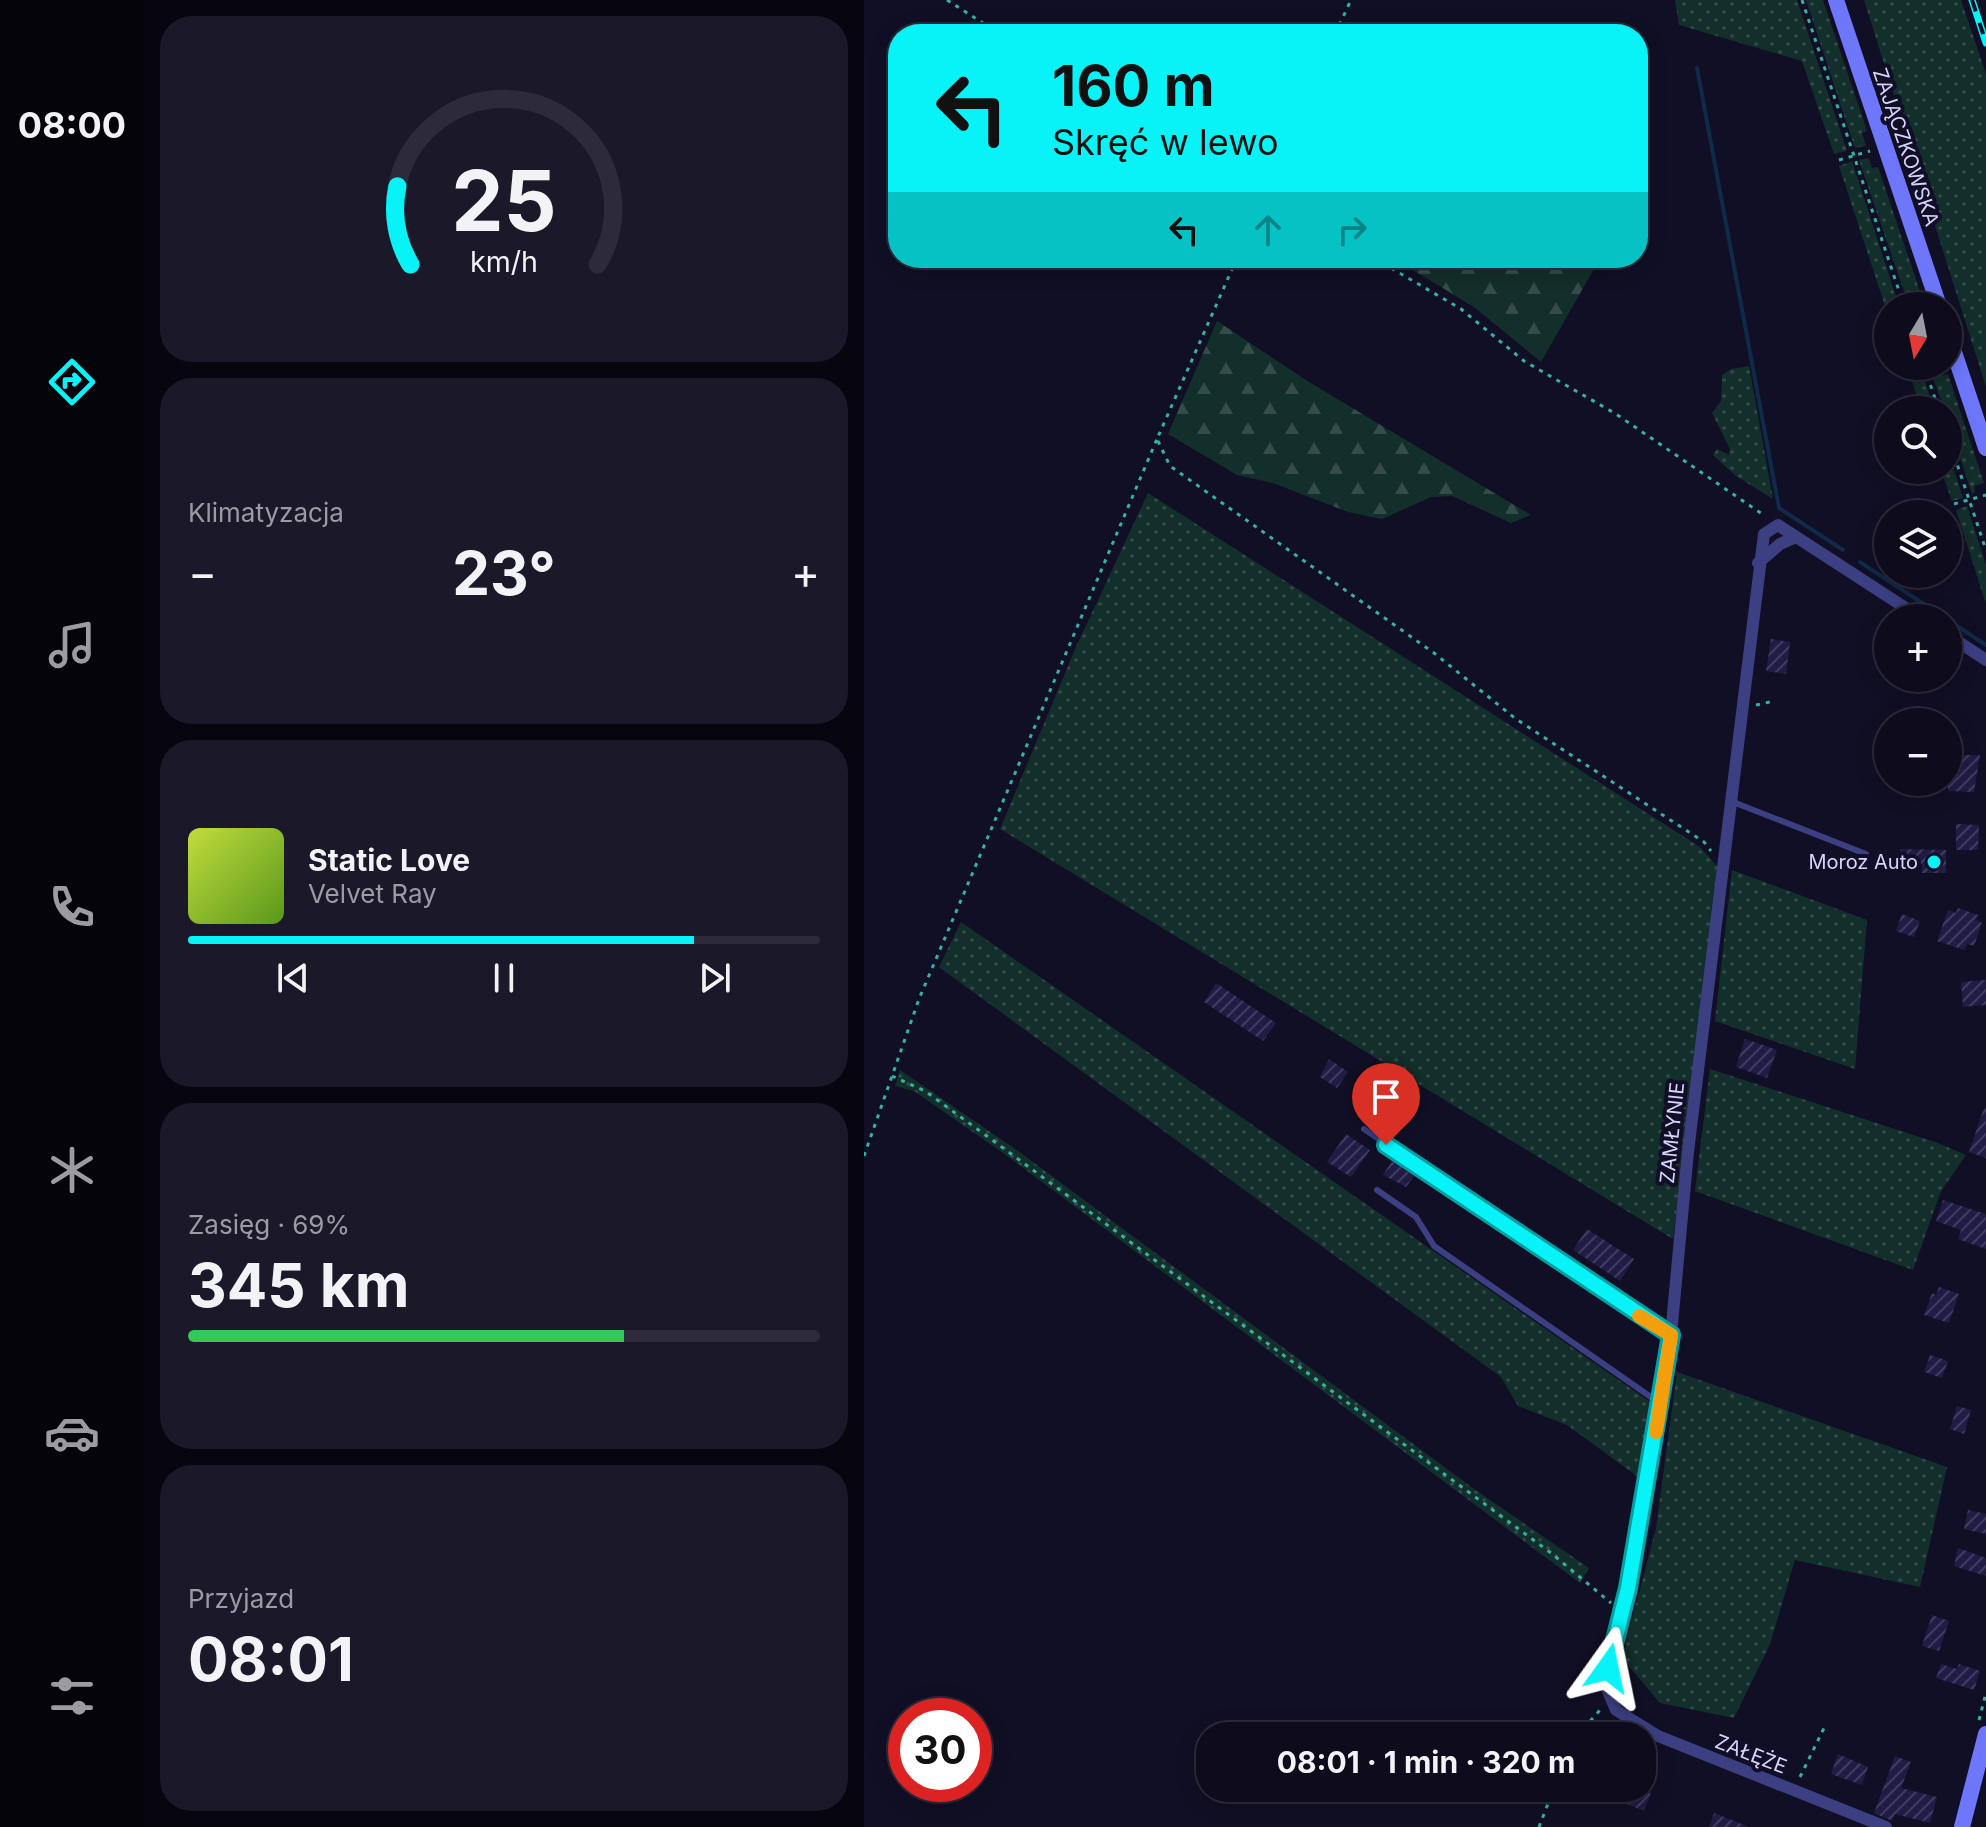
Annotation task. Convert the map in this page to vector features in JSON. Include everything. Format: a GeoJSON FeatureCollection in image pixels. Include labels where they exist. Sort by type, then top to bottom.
{"type":"FeatureCollection","features":[{"type":"Feature","properties":{"kind":"main road","name":"ZAJĄCZKOWSKA"},"geometry":{"type":"LineString","coordinates":[[1836,0],[1934,292]]}},
{"type":"Feature","properties":{"kind":"main road"},"geometry":{"type":"LineString","coordinates":[[1962,376],[1986,448]]}},
{"type":"Feature","properties":{"kind":"main road"},"geometry":{"type":"LineString","coordinates":[[1962,1827],[1986,1734]]}},
{"type":"Feature","properties":{"kind":"street"},"geometry":{"type":"LineString","coordinates":[[1778,525],[1899,604]]}},
{"type":"Feature","properties":{"kind":"street","name":"ZAMŁYNIE"},"geometry":{"type":"LineString","coordinates":[[1611,1702],[1608,1668],[1661,1404],[1671,1335],[1688,1152],[1733,802],[1758,563],[1764,534],[1778,525]]}},
{"type":"Feature","properties":{"kind":"street"},"geometry":{"type":"LineString","coordinates":[[1758,563],[1780,544],[1796,537]]}},
{"type":"Feature","properties":{"kind":"street"},"geometry":{"type":"LineString","coordinates":[[1962,644],[1986,660]]}},
{"type":"Feature","properties":{"kind":"street","name":"ZAŁĘŻE"},"geometry":{"type":"LineString","coordinates":[[1611,1702],[1624,1717],[1658,1736],[1886,1827]]}},
{"type":"Feature","properties":{"kind":"lane"},"geometry":{"type":"LineString","coordinates":[[1733,802],[1866,854]]}},
{"type":"Feature","properties":{"kind":"lane"},"geometry":{"type":"LineString","coordinates":[[1364,1129],[1671,1335]]}},
{"type":"Feature","properties":{"kind":"lane"},"geometry":{"type":"LineString","coordinates":[[1377,1190],[1416,1217],[1434,1246],[1661,1404]]}},
{"type":"Feature","properties":{"kind":"path"},"geometry":{"type":"LineString","coordinates":[[947,0],[984,24]]}},
{"type":"Feature","properties":{"kind":"path"},"geometry":{"type":"LineString","coordinates":[[1340,24],[1351,0]]}},
{"type":"Feature","properties":{"kind":"path"},"geometry":{"type":"LineString","coordinates":[[1802,0],[1899,292]]}},
{"type":"Feature","properties":{"kind":"path"},"geometry":{"type":"LineString","coordinates":[[1839,160],[1885,146]]}},
{"type":"Feature","properties":{"kind":"path"},"geometry":{"type":"LineString","coordinates":[[864,1156],[919,999],[1233,268]]}},
{"type":"Feature","properties":{"kind":"path"},"geometry":{"type":"LineString","coordinates":[[1391,268],[1461,309],[1524,361],[1616,414],[1778,525]]}},
{"type":"Feature","properties":{"kind":"path"},"geometry":{"type":"LineString","coordinates":[[1157,439],[1170,466],[1434,653],[1516,719],[1704,842],[1724,866]]}},
{"type":"Feature","properties":{"kind":"path"},"geometry":{"type":"LineString","coordinates":[[1962,479],[1986,550]]}},
{"type":"Feature","properties":{"kind":"path"},"geometry":{"type":"LineString","coordinates":[[1962,502],[1986,495]]}},
{"type":"Feature","properties":{"kind":"path"},"geometry":{"type":"LineString","coordinates":[[892,1076],[925,1091],[1551,1553],[1621,1615]]}},
{"type":"Feature","properties":{"kind":"path"},"geometry":{"type":"LineString","coordinates":[[1588,1722],[1595,1712],[1611,1702]]}},
{"type":"Feature","properties":{"kind":"path"},"geometry":{"type":"LineString","coordinates":[[1793,1792],[1825,1726]]}},
{"type":"Feature","properties":{"kind":"path"},"geometry":{"type":"LineString","coordinates":[[1539,1827],[1549,1802]]}},
{"type":"Feature","properties":{"kind":"green space"},"geometry":{"type":"Polygon","coordinates":[[[1675,0],[1797,0],[1847,151],[1834,154],[1802,61],[1679,25],[1675,0]]]}},
{"type":"Feature","properties":{"kind":"green space"},"geometry":{"type":"Polygon","coordinates":[[[1806,0],[1823,0],[1867,131],[1862,133],[1866,146],[1855,148],[1806,0]]]}},
{"type":"Feature","properties":{"kind":"green space"},"geometry":{"type":"Polygon","coordinates":[[[1864,0],[1961,0],[1986,74],[1986,387],[1962,311],[1962,292],[1956,292],[1864,0]]]}},
{"type":"Feature","properties":{"kind":"green space"},"geometry":{"type":"Polygon","coordinates":[[[1869,158],[1872,168],[1878,167],[1920,292],[1904,292],[1859,160],[1869,158]]]}},
{"type":"Feature","properties":{"kind":"green space"},"geometry":{"type":"Polygon","coordinates":[[[1852,161],[1894,292],[1880,292],[1839,166],[1852,161]]]}},
{"type":"Feature","properties":{"kind":"green space"},"geometry":{"type":"Polygon","coordinates":[[[1410,268],[1594,268],[1541,362],[1474,307],[1410,268]]]}},
{"type":"Feature","properties":{"kind":"green space"},"geometry":{"type":"Polygon","coordinates":[[[1217,321],[1309,382],[1531,515],[1511,523],[1452,496],[1431,497],[1382,519],[1348,512],[1273,483],[1237,475],[1168,434],[1217,321]]]}},
{"type":"Feature","properties":{"kind":"green space"},"geometry":{"type":"Polygon","coordinates":[[[1749,366],[1773,499],[1736,476],[1713,455],[1717,449],[1729,455],[1730,449],[1712,413],[1721,401],[1722,375],[1731,369],[1749,366]]]}},
{"type":"Feature","properties":{"kind":"green space"},"geometry":{"type":"Polygon","coordinates":[[[1911,380],[1925,380],[1930,396],[1917,396],[1911,380]]]}},
{"type":"Feature","properties":{"kind":"green space"},"geometry":{"type":"Polygon","coordinates":[[[1934,380],[1950,380],[1955,396],[1939,396],[1934,380]]]}},
{"type":"Feature","properties":{"kind":"green space"},"geometry":{"type":"Polygon","coordinates":[[[1962,416],[1984,483],[1974,486],[1975,492],[1972,494],[1962,464],[1962,416]]]}},
{"type":"Feature","properties":{"kind":"green space"},"geometry":{"type":"Polygon","coordinates":[[[1946,484],[1958,484],[1963,498],[1952,500],[1946,484]]]}},
{"type":"Feature","properties":{"kind":"green space"},"geometry":{"type":"Polygon","coordinates":[[[1148,493],[1700,847],[1718,867],[1673,1239],[1000,829],[1076,647],[1148,493]]]}},
{"type":"Feature","properties":{"kind":"green space"},"geometry":{"type":"Polygon","coordinates":[[[1967,506],[1986,565],[1986,604],[1962,529],[1962,508],[1967,506]]]}},
{"type":"Feature","properties":{"kind":"green space"},"geometry":{"type":"Polygon","coordinates":[[[1732,870],[1867,920],[1855,1069],[1715,1021],[1732,870]]]}},
{"type":"Feature","properties":{"kind":"green space"},"geometry":{"type":"Polygon","coordinates":[[[961,922],[1656,1406],[1641,1479],[1567,1425],[1518,1406],[1501,1377],[939,967],[961,922]]]}},
{"type":"Feature","properties":{"kind":"green space"},"geometry":{"type":"Polygon","coordinates":[[[1710,1069],[1938,1143],[1966,1155],[1941,1191],[1913,1270],[1695,1191],[1710,1069]]]}},
{"type":"Feature","properties":{"kind":"green space"},"geometry":{"type":"Polygon","coordinates":[[[900,1070],[1018,1151],[1474,1489],[1589,1568],[1580,1583],[1006,1155],[914,1091],[895,1086],[900,1070]]]}},
{"type":"Feature","properties":{"kind":"green space"},"geometry":{"type":"Polygon","coordinates":[[[1677,1372],[1947,1467],[1920,1587],[1795,1560],[1770,1644],[1734,1718],[1660,1703],[1622,1658],[1656,1528],[1677,1372]]]}},
{"type":"Feature","properties":{"kind":"building"},"geometry":{"type":"Polygon","coordinates":[[[1771,639],[1790,642],[1786,674],[1766,671],[1771,639]]]}},
{"type":"Feature","properties":{"kind":"building"},"geometry":{"type":"Polygon","coordinates":[[[1962,755],[1980,755],[1974,792],[1962,792],[1962,755]]]}},
{"type":"Feature","properties":{"kind":"building"},"geometry":{"type":"Polygon","coordinates":[[[1956,824],[1979,825],[1978,850],[1956,850],[1956,824]]]}},
{"type":"Feature","properties":{"kind":"building"},"geometry":{"type":"Polygon","coordinates":[[[1900,849],[1946,850],[1946,873],[1922,873],[1922,864],[1900,864],[1900,849]]]}},
{"type":"Feature","properties":{"kind":"building"},"geometry":{"type":"Polygon","coordinates":[[[1958,908],[1978,915],[1976,920],[1982,923],[1974,946],[1967,944],[1964,950],[1937,941],[1948,910],[1956,913],[1958,908]]]}},
{"type":"Feature","properties":{"kind":"building"},"geometry":{"type":"Polygon","coordinates":[[[1902,914],[1920,921],[1914,937],[1896,931],[1902,914]]]}},
{"type":"Feature","properties":{"kind":"building"},"geometry":{"type":"Polygon","coordinates":[[[1986,980],[1986,1005],[1963,1007],[1961,982],[1986,980]]]}},
{"type":"Feature","properties":{"kind":"building"},"geometry":{"type":"Polygon","coordinates":[[[1216,983],[1276,1023],[1263,1041],[1204,1002],[1216,983]]]}},
{"type":"Feature","properties":{"kind":"building"},"geometry":{"type":"Polygon","coordinates":[[[1745,1039],[1777,1050],[1767,1078],[1736,1067],[1745,1039]]]}},
{"type":"Feature","properties":{"kind":"building"},"geometry":{"type":"Polygon","coordinates":[[[1329,1059],[1348,1072],[1337,1088],[1320,1077],[1329,1059]]]}},
{"type":"Feature","properties":{"kind":"building"},"geometry":{"type":"Polygon","coordinates":[[[1986,1108],[1986,1158],[1969,1152],[1986,1108]]]}},
{"type":"Feature","properties":{"kind":"building"},"geometry":{"type":"Polygon","coordinates":[[[1346,1134],[1370,1150],[1351,1177],[1327,1162],[1346,1134]]]}},
{"type":"Feature","properties":{"kind":"building"},"geometry":{"type":"Polygon","coordinates":[[[1392,1161],[1414,1176],[1406,1187],[1383,1175],[1392,1161]]]}},
{"type":"Feature","properties":{"kind":"building"},"geometry":{"type":"Polygon","coordinates":[[[1943,1200],[1986,1214],[1986,1249],[1958,1239],[1961,1230],[1936,1221],[1943,1200]]]}},
{"type":"Feature","properties":{"kind":"building"},"geometry":{"type":"Polygon","coordinates":[[[1587,1229],[1634,1259],[1620,1281],[1573,1250],[1587,1229]]]}},
{"type":"Feature","properties":{"kind":"building"},"geometry":{"type":"Polygon","coordinates":[[[1939,1287],[1959,1294],[1949,1323],[1924,1315],[1932,1293],[1936,1295],[1939,1287]]]}},
{"type":"Feature","properties":{"kind":"building"},"geometry":{"type":"Polygon","coordinates":[[[1930,1355],[1948,1361],[1942,1378],[1924,1372],[1930,1355]]]}},
{"type":"Feature","properties":{"kind":"building"},"geometry":{"type":"Polygon","coordinates":[[[1957,1406],[1971,1410],[1964,1434],[1950,1429],[1957,1406]]]}},
{"type":"Feature","properties":{"kind":"building"},"geometry":{"type":"Polygon","coordinates":[[[1968,1510],[1986,1514],[1986,1534],[1964,1529],[1968,1510]]]}},
{"type":"Feature","properties":{"kind":"building"},"geometry":{"type":"Polygon","coordinates":[[[1958,1548],[1986,1558],[1986,1576],[1954,1566],[1958,1548]]]}},
{"type":"Feature","properties":{"kind":"building"},"geometry":{"type":"Polygon","coordinates":[[[1932,1615],[1949,1621],[1939,1651],[1922,1646],[1932,1615]]]}},
{"type":"Feature","properties":{"kind":"building"},"geometry":{"type":"Polygon","coordinates":[[[1941,1664],[1957,1669],[1959,1664],[1980,1671],[1974,1690],[1936,1678],[1941,1664]]]}},
{"type":"Feature","properties":{"kind":"building"},"geometry":{"type":"Polygon","coordinates":[[[1838,1754],[1868,1767],[1862,1785],[1831,1774],[1838,1754]]]}},
{"type":"Feature","properties":{"kind":"building"},"geometry":{"type":"Polygon","coordinates":[[[1895,1756],[1911,1762],[1901,1788],[1937,1797],[1930,1823],[1895,1814],[1892,1821],[1874,1813],[1895,1756]]]}},
{"type":"Feature","properties":{"kind":"building"},"geometry":{"type":"Polygon","coordinates":[[[1622,1802],[1648,1802],[1644,1811],[1622,1802]]]}},
{"type":"Feature","properties":{"kind":"building"},"geometry":{"type":"Polygon","coordinates":[[[1714,1813],[1747,1826],[1747,1827],[1709,1827],[1714,1813]]]}},
{"type":"Feature","properties":{"kind":"waterway"},"geometry":{"type":"LineString","coordinates":[[1697,68],[1779,508],[1843,550]]}},
{"type":"Feature","properties":{"kind":"waterway"},"geometry":{"type":"LineString","coordinates":[[1860,562],[1924,604]]}},
{"type":"Feature","properties":{"kind":"waterway"},"geometry":{"type":"LineString","coordinates":[[1962,629],[1986,645]]}},
{"type":"Feature","properties":{"kind":"railway"},"geometry":{"type":"LineString","coordinates":[[1972,0],[1986,43]]}},
{"type":"Feature","properties":{"kind":"slow traffic"},"geometry":{"type":"LineString","coordinates":[[1639,1316],[1671,1335],[1656,1432]]}},
{"type":"Feature","properties":{"kind":"place","name":"Moroz Auto"},"geometry":{"type":"Point","coordinates":[1934,862]}},
{"type":"Feature","properties":{"kind":"route"},"geometry":{"type":"LineString","coordinates":[[1386,1145],[1671,1335],[1628,1588],[1608,1668]]}}]}
